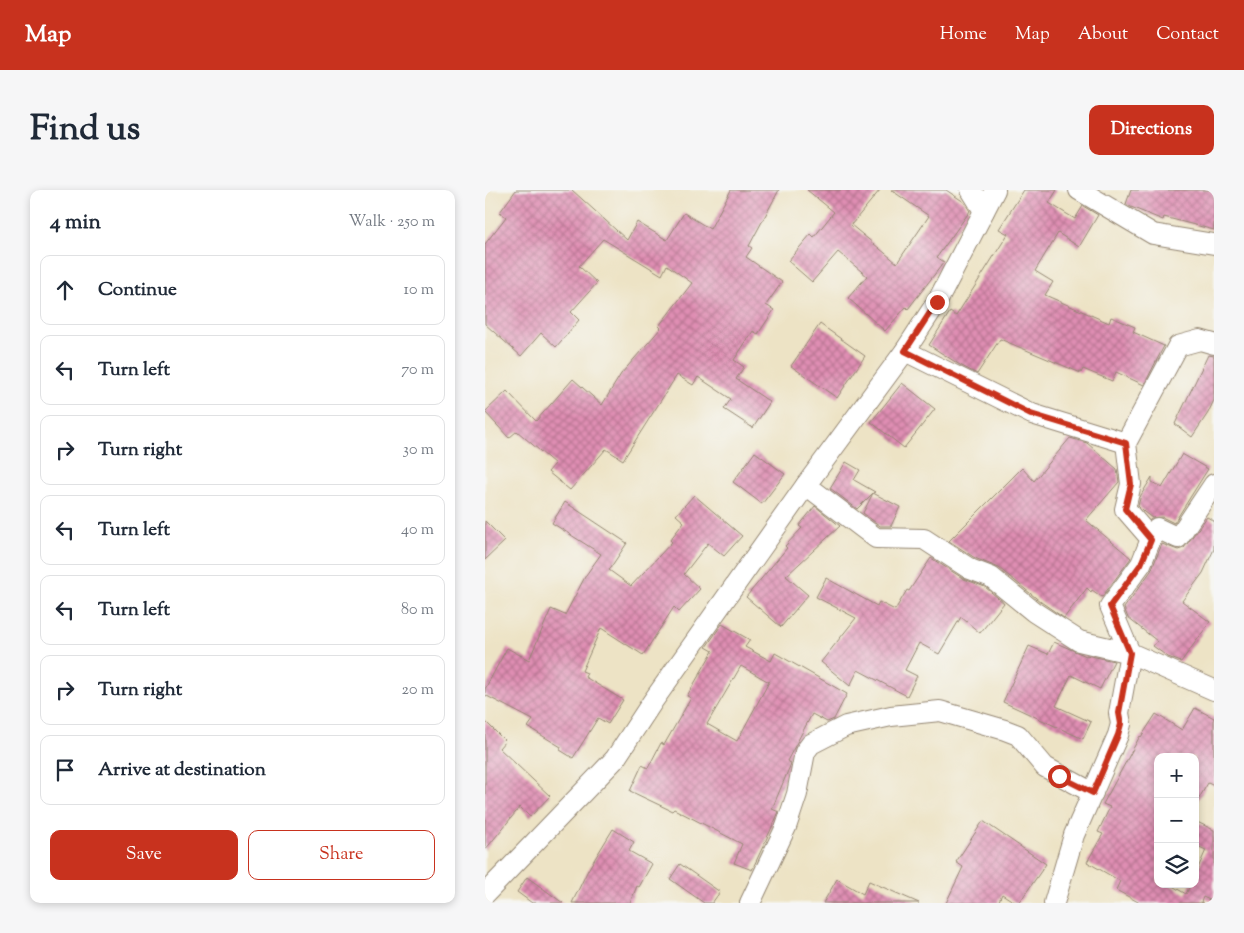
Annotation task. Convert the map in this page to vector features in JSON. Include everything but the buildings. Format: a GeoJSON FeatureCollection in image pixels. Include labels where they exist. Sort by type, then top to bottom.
{"type":"FeatureCollection","features":[{"type":"Feature","properties":{"kind":"street"},"geometry":{"type":"LineString","coordinates":[[971,190],[984,211]]}},
{"type":"Feature","properties":{"kind":"street"},"geometry":{"type":"LineString","coordinates":[[485,894],[615,759],[653,701],[806,485],[905,351],[937,302],[995,190]]}},
{"type":"Feature","properties":{"kind":"street"},"geometry":{"type":"LineString","coordinates":[[1079,190],[1153,234],[1214,244]]}},
{"type":"Feature","properties":{"kind":"street"},"geometry":{"type":"LineString","coordinates":[[1151,540],[1125,509],[1131,484],[1126,443],[1178,346],[1200,340],[1214,344]]}},
{"type":"Feature","properties":{"kind":"street"},"geometry":{"type":"LineString","coordinates":[[905,351],[1031,414],[1126,443]]}},
{"type":"Feature","properties":{"kind":"street"},"geometry":{"type":"LineString","coordinates":[[1054,903],[1074,835],[1118,735],[1121,724],[1119,713],[1130,653],[1110,606],[1141,564],[1157,528],[1178,538],[1214,484]]}},
{"type":"Feature","properties":{"kind":"street"},"geometry":{"type":"LineString","coordinates":[[806,485],[876,538],[924,539],[970,569],[991,577],[1034,612],[1079,641],[1130,653],[1214,690]]}},
{"type":"Feature","properties":{"kind":"street"},"geometry":{"type":"LineString","coordinates":[[750,903],[786,827],[797,794],[805,752],[811,744],[846,726],[891,716],[940,711],[1018,735],[1045,767],[1093,793]]}},
{"type":"Feature","properties":{"kind":"route"},"geometry":{"type":"LineString","coordinates":[[937,302],[905,351],[1031,414],[1126,443],[1131,484],[1125,509],[1151,540],[1141,564],[1110,606],[1130,653],[1119,713],[1121,724],[1118,735],[1093,793],[1059,776]]}}]}
